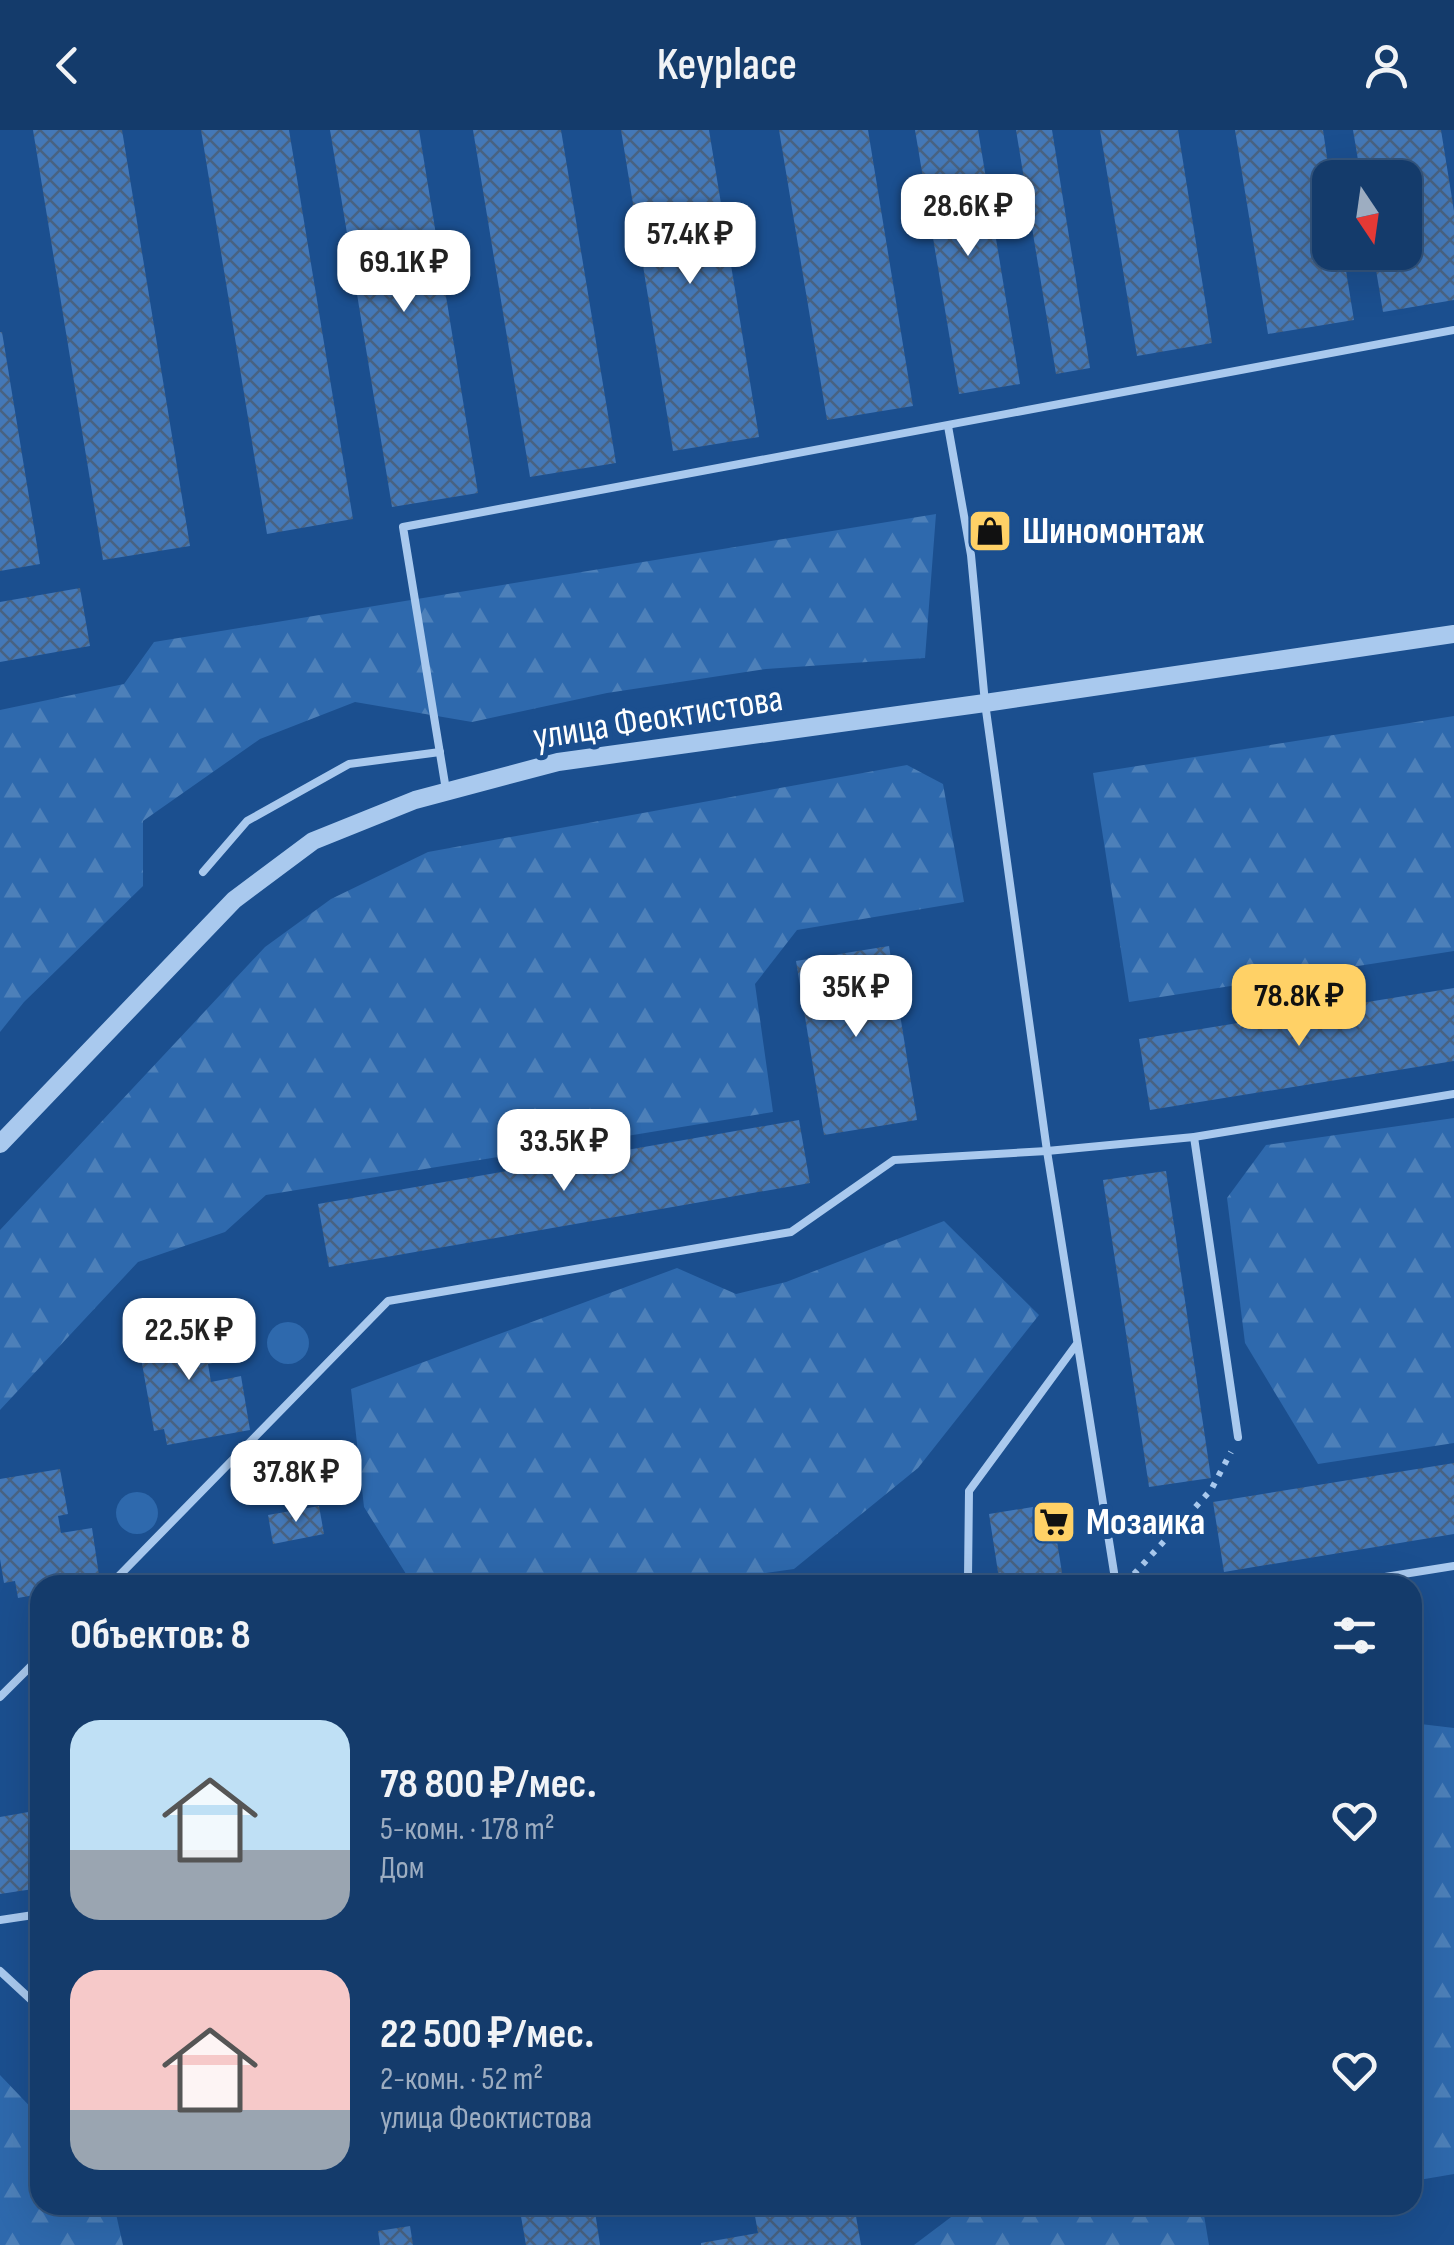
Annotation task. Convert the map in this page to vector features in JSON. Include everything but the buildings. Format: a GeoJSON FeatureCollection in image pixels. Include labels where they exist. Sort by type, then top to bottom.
{"type":"FeatureCollection","features":[{"type":"Feature","properties":{"kind":"street","name":"улица Феоктистова"},"geometry":{"type":"LineString","coordinates":[[0,1144],[234,900],[312,841],[414,800],[558,762],[1454,634]]}},
{"type":"Feature","properties":{"kind":"lane"},"geometry":{"type":"LineString","coordinates":[[446,792],[403,527],[1454,330]]}},
{"type":"Feature","properties":{"kind":"lane"},"geometry":{"type":"LineString","coordinates":[[948,426],[971,555],[985,703],[1047,1152],[1076,1345],[1118,1575]]}},
{"type":"Feature","properties":{"kind":"lane"},"geometry":{"type":"LineString","coordinates":[[203,872],[247,821],[350,764],[440,752]]}},
{"type":"Feature","properties":{"kind":"lane"},"geometry":{"type":"LineString","coordinates":[[120,1575],[388,1301],[791,1232],[894,1160],[1047,1152],[1194,1137],[1454,1094]]}},
{"type":"Feature","properties":{"kind":"lane"},"geometry":{"type":"LineString","coordinates":[[1194,1137],[1238,1437]]}},
{"type":"Feature","properties":{"kind":"lane"},"geometry":{"type":"LineString","coordinates":[[968,1575],[969,1492],[1076,1345]]}},
{"type":"Feature","properties":{"kind":"lane"},"geometry":{"type":"LineString","coordinates":[[1397,1575],[1454,1566]]}},
{"type":"Feature","properties":{"kind":"lane"},"geometry":{"type":"LineString","coordinates":[[0,1697],[30,1666]]}},
{"type":"Feature","properties":{"kind":"lane"},"geometry":{"type":"LineString","coordinates":[[0,1920],[30,1916]]}},
{"type":"Feature","properties":{"kind":"lane"},"geometry":{"type":"LineString","coordinates":[[0,1972],[30,1999]]}},
{"type":"Feature","properties":{"kind":"path"},"geometry":{"type":"LineString","coordinates":[[1130,1575],[1212,1490],[1238,1437]]}},
{"type":"Feature","properties":{"kind":"green space"},"geometry":{"type":"Polygon","coordinates":[[[936,514],[925,658],[766,669],[607,693],[472,722],[355,702],[260,739],[143,821],[143,886],[24,1002],[0,1032],[0,710],[124,684],[154,642],[936,514]]]}},
{"type":"Feature","properties":{"kind":"green space"},"geometry":{"type":"Polygon","coordinates":[[[1454,716],[1454,951],[1129,1002],[1093,773],[1454,716]]]}},
{"type":"Feature","properties":{"kind":"green space"},"geometry":{"type":"Polygon","coordinates":[[[907,765],[943,784],[964,902],[797,930],[755,984],[773,1112],[266,1195],[225,1232],[138,1262],[0,1410],[0,1230],[265,947],[331,899],[428,852],[907,765]]]}},
{"type":"Feature","properties":{"kind":"green space"},"geometry":{"type":"Polygon","coordinates":[[[1454,1118],[1454,1443],[1318,1464],[1245,1343],[1227,1198],[1266,1145],[1454,1118]]]}},
{"type":"Feature","properties":{"kind":"green space"},"geometry":{"type":"Polygon","coordinates":[[[944,1221],[1039,1315],[918,1468],[794,1569],[752,1575],[407,1575],[364,1507],[351,1389],[677,1268],[736,1294],[786,1282],[944,1221]]]}},
{"type":"Feature","properties":{"kind":"green space"},"geometry":{"type":"Polygon","coordinates":[[[288,1322],[303,1328],[309,1343],[303,1358],[288,1364],[273,1358],[267,1343],[273,1328],[288,1322]]]}},
{"type":"Feature","properties":{"kind":"green space"},"geometry":{"type":"Polygon","coordinates":[[[137,1492],[152,1498],[158,1513],[152,1528],[137,1534],[122,1528],[116,1513],[122,1498],[137,1492]]]}},
{"type":"Feature","properties":{"kind":"green space"},"geometry":{"type":"Polygon","coordinates":[[[1422,1724],[1454,1728],[1454,2174],[1422,2179],[1422,1724]]]}},
{"type":"Feature","properties":{"kind":"green space"},"geometry":{"type":"Polygon","coordinates":[[[0,2075],[30,2106],[30,2215],[116,2215],[123,2245],[0,2245],[0,2075]]]}},
{"type":"Feature","properties":{"kind":"green space"},"geometry":{"type":"Polygon","coordinates":[[[954,2215],[1204,2215],[1209,2245],[914,2245],[954,2215]]]}},
{"type":"Feature","properties":{"kind":"place","name":"Шиномонтаж"},"geometry":{"type":"Point","coordinates":[990,531]}},
{"type":"Feature","properties":{"kind":"place","name":"Мозаика"},"geometry":{"type":"Point","coordinates":[1054,1522]}}]}
